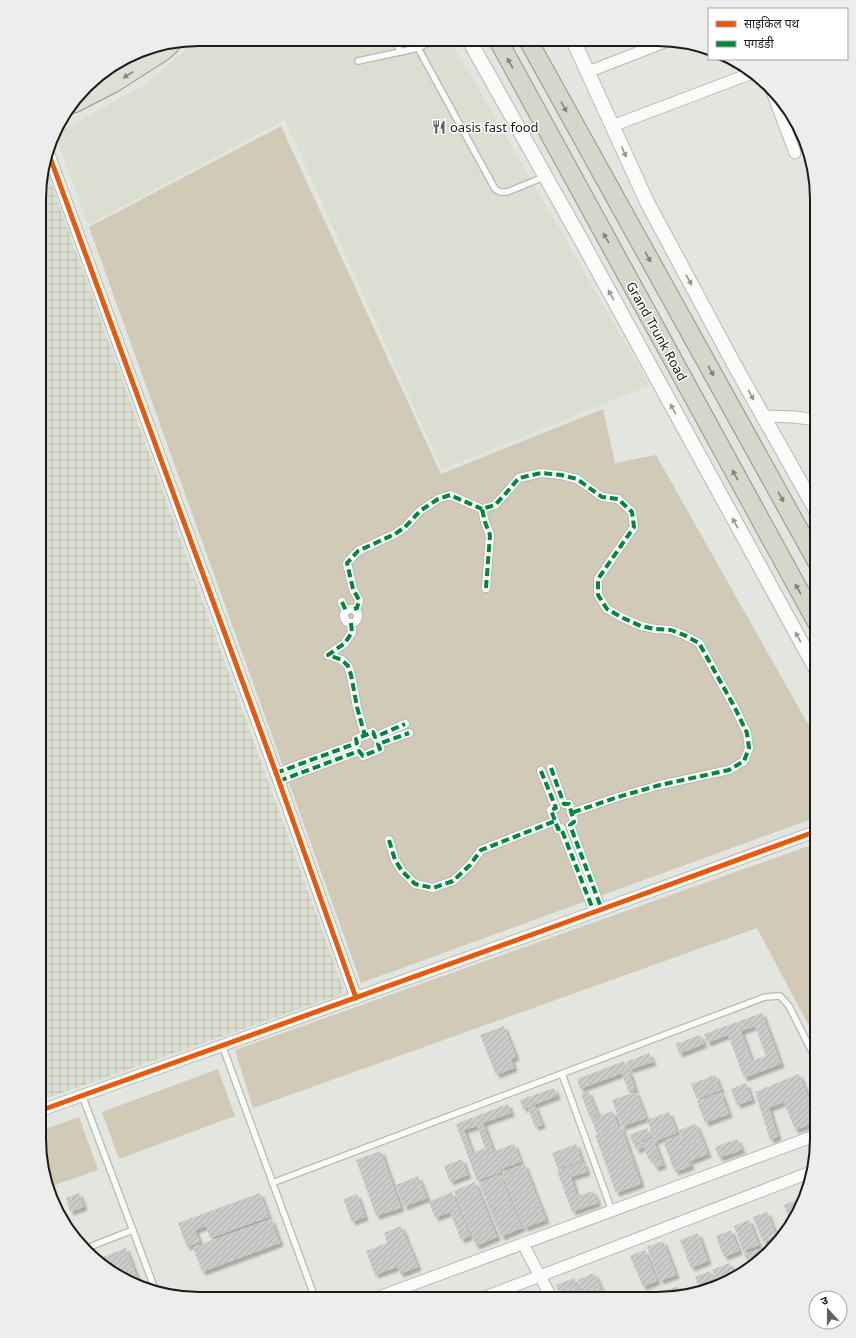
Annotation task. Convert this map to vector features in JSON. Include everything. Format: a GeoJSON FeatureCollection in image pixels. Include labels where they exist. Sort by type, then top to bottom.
{"type":"FeatureCollection","features":[{"type":"Feature","properties":{"kind":"highway","name":"Grand Trunk Road"},"geometry":{"type":"LineString","coordinates":[[501,46],[810,610]]}},
{"type":"Feature","properties":{"kind":"highway"},"geometry":{"type":"LineString","coordinates":[[531,46],[810,549]]}},
{"type":"Feature","properties":{"kind":"main road"},"geometry":{"type":"LineString","coordinates":[[83,99],[113,84],[165,50]]}},
{"type":"Feature","properties":{"kind":"street"},"geometry":{"type":"LineString","coordinates":[[472,46],[810,658]]}},
{"type":"Feature","properties":{"kind":"street"},"geometry":{"type":"LineString","coordinates":[[576,46],[647,202],[810,500]]}},
{"type":"Feature","properties":{"kind":"street"},"geometry":{"type":"LineString","coordinates":[[588,72],[655,46]]}},
{"type":"Feature","properties":{"kind":"street"},"geometry":{"type":"LineString","coordinates":[[612,126],[746,75]]}},
{"type":"Feature","properties":{"kind":"street"},"geometry":{"type":"LineString","coordinates":[[777,104],[795,153]]}},
{"type":"Feature","properties":{"kind":"street"},"geometry":{"type":"LineString","coordinates":[[51,159],[277,777],[356,998]]}},
{"type":"Feature","properties":{"kind":"street"},"geometry":{"type":"LineString","coordinates":[[763,416],[810,419]]}},
{"type":"Feature","properties":{"kind":"street"},"geometry":{"type":"LineString","coordinates":[[342,602],[350,610],[358,613],[356,622],[347,622],[344,618],[350,610],[357,608],[358,600],[353,589],[347,563],[358,551],[395,534],[405,527],[420,512],[438,499],[450,495],[482,509],[495,505],[519,478],[541,473],[561,474],[576,479],[602,497],[618,498],[632,512],[634,527],[598,579],[598,595],[607,609],[623,618],[641,626],[671,630],[698,643],[747,732],[749,748],[744,761],[729,770],[639,791],[571,813]]}},
{"type":"Feature","properties":{"kind":"street"},"geometry":{"type":"LineString","coordinates":[[482,509],[484,522],[490,536],[486,588]]}},
{"type":"Feature","properties":{"kind":"street"},"geometry":{"type":"LineString","coordinates":[[351,623],[352,632],[345,642],[328,655],[342,660],[348,666],[365,736]]}},
{"type":"Feature","properties":{"kind":"street"},"geometry":{"type":"LineString","coordinates":[[277,777],[357,743],[356,739],[373,732],[375,737],[405,724]]}},
{"type":"Feature","properties":{"kind":"street"},"geometry":{"type":"LineString","coordinates":[[277,777],[359,751],[362,756],[380,748],[378,744],[409,733]]}},
{"type":"Feature","properties":{"kind":"street"},"geometry":{"type":"LineString","coordinates":[[550,768],[564,804],[569,804],[574,822],[570,825],[598,911]]}},
{"type":"Feature","properties":{"kind":"street"},"geometry":{"type":"LineString","coordinates":[[541,771],[556,808],[551,810],[558,829],[561,828],[598,911]]}},
{"type":"Feature","properties":{"kind":"street"},"geometry":{"type":"LineString","coordinates":[[389,840],[395,860],[402,871],[415,884],[433,888],[453,881],[470,864],[481,850],[555,821]]}},
{"type":"Feature","properties":{"kind":"street"},"geometry":{"type":"LineString","coordinates":[[46,1108],[810,834]]}},
{"type":"Feature","properties":{"kind":"street"},"geometry":{"type":"LineString","coordinates":[[392,1292],[810,1138]]}},
{"type":"Feature","properties":{"kind":"street"},"geometry":{"type":"LineString","coordinates":[[496,1292],[806,1174]]}},
{"type":"Feature","properties":{"kind":"street"},"geometry":{"type":"LineString","coordinates":[[523,1244],[548,1292]]}},
{"type":"Feature","properties":{"kind":"lane"},"geometry":{"type":"LineString","coordinates":[[398,46],[401,52]]}},
{"type":"Feature","properties":{"kind":"lane"},"geometry":{"type":"LineString","coordinates":[[358,62],[422,46]]}},
{"type":"Feature","properties":{"kind":"lane"},"geometry":{"type":"LineString","coordinates":[[418,48],[495,188],[500,192],[507,192],[545,176]]}},
{"type":"Feature","properties":{"kind":"lane"},"geometry":{"type":"LineString","coordinates":[[48,172],[55,169]]}},
{"type":"Feature","properties":{"kind":"lane"},"geometry":{"type":"LineString","coordinates":[[272,1183],[765,997],[780,996],[789,1006],[810,1048]]}},
{"type":"Feature","properties":{"kind":"lane"},"geometry":{"type":"LineString","coordinates":[[222,1046],[313,1292]]}},
{"type":"Feature","properties":{"kind":"lane"},"geometry":{"type":"LineString","coordinates":[[562,1074],[612,1211]]}},
{"type":"Feature","properties":{"kind":"lane"},"geometry":{"type":"LineString","coordinates":[[82,1095],[153,1285]]}},
{"type":"Feature","properties":{"kind":"lane"},"geometry":{"type":"LineString","coordinates":[[90,1246],[133,1230]]}},
{"type":"Feature","properties":{"kind":"shaded area"},"geometry":{"type":"Polygon","coordinates":[[[190,46],[453,46],[650,385],[442,470],[285,120],[88,225],[58,140],[62,130],[146,84],[190,46]]]}},
{"type":"Feature","properties":{"kind":"shaded area"},"geometry":{"type":"Polygon","coordinates":[[[281,126],[441,474],[603,409],[615,463],[656,455],[810,728],[810,820],[361,983],[89,227],[281,126]]]}},
{"type":"Feature","properties":{"kind":"shaded area"},"geometry":{"type":"Polygon","coordinates":[[[48,175],[345,993],[46,1099],[46,189],[48,175]]]}},
{"type":"Feature","properties":{"kind":"shaded area"},"geometry":{"type":"Polygon","coordinates":[[[810,845],[810,1028],[757,928],[253,1108],[235,1050],[810,845]]]}},
{"type":"Feature","properties":{"kind":"shaded area"},"geometry":{"type":"Polygon","coordinates":[[[218,1069],[235,1116],[119,1159],[102,1112],[218,1069]]]}},
{"type":"Feature","properties":{"kind":"shaded area"},"geometry":{"type":"Polygon","coordinates":[[[79,1117],[98,1170],[53,1186],[47,1159],[46,1129],[79,1117]]]}},
{"type":"Feature","properties":{"kind":"building"},"geometry":{"type":"Polygon","coordinates":[[[762,1013],[781,1064],[744,1078],[728,1035],[707,1043],[704,1034],[762,1013]],[[755,1026],[741,1031],[752,1061],[766,1056],[755,1026]]]}},
{"type":"Feature","properties":{"kind":"building"},"geometry":{"type":"Polygon","coordinates":[[[504,1026],[516,1057],[511,1059],[514,1068],[496,1075],[480,1035],[504,1026]]]}},
{"type":"Feature","properties":{"kind":"building"},"geometry":{"type":"Polygon","coordinates":[[[700,1035],[704,1044],[679,1054],[676,1044],[700,1035]]]}},
{"type":"Feature","properties":{"kind":"building"},"geometry":{"type":"Polygon","coordinates":[[[649,1053],[653,1062],[629,1070],[626,1062],[649,1053]]]}},
{"type":"Feature","properties":{"kind":"building"},"geometry":{"type":"Polygon","coordinates":[[[624,1061],[628,1071],[580,1089],[577,1079],[624,1061]]]}},
{"type":"Feature","properties":{"kind":"building"},"geometry":{"type":"Polygon","coordinates":[[[629,1071],[635,1090],[629,1093],[622,1074],[629,1071]]]}},
{"type":"Feature","properties":{"kind":"building"},"geometry":{"type":"Polygon","coordinates":[[[799,1074],[810,1101],[810,1125],[795,1130],[784,1102],[769,1108],[778,1137],[770,1140],[755,1092],[799,1074]]]}},
{"type":"Feature","properties":{"kind":"building"},"geometry":{"type":"Polygon","coordinates":[[[715,1075],[721,1090],[697,1099],[691,1084],[715,1075]]]}},
{"type":"Feature","properties":{"kind":"building"},"geometry":{"type":"Polygon","coordinates":[[[746,1083],[752,1100],[737,1105],[731,1089],[746,1083]]]}},
{"type":"Feature","properties":{"kind":"building"},"geometry":{"type":"Polygon","coordinates":[[[554,1088],[557,1096],[523,1109],[520,1100],[554,1088]]]}},
{"type":"Feature","properties":{"kind":"building"},"geometry":{"type":"Polygon","coordinates":[[[588,1091],[598,1115],[590,1118],[581,1094],[588,1091]]]}},
{"type":"Feature","properties":{"kind":"building"},"geometry":{"type":"Polygon","coordinates":[[[636,1092],[646,1118],[622,1127],[612,1100],[636,1092]]]}},
{"type":"Feature","properties":{"kind":"building"},"geometry":{"type":"Polygon","coordinates":[[[721,1092],[729,1114],[705,1123],[697,1101],[721,1092]]]}},
{"type":"Feature","properties":{"kind":"building"},"geometry":{"type":"Polygon","coordinates":[[[508,1104],[511,1113],[483,1123],[501,1172],[477,1181],[456,1124],[508,1104]],[[477,1126],[464,1130],[473,1153],[485,1148],[477,1126]]]}},
{"type":"Feature","properties":{"kind":"building"},"geometry":{"type":"Polygon","coordinates":[[[535,1106],[542,1125],[535,1127],[528,1108],[535,1106]]]}},
{"type":"Feature","properties":{"kind":"building"},"geometry":{"type":"Polygon","coordinates":[[[613,1111],[618,1126],[597,1134],[591,1119],[613,1111]]]}},
{"type":"Feature","properties":{"kind":"building"},"geometry":{"type":"Polygon","coordinates":[[[669,1112],[677,1133],[655,1141],[647,1120],[669,1112]]]}},
{"type":"Feature","properties":{"kind":"building"},"geometry":{"type":"Polygon","coordinates":[[[696,1124],[708,1154],[690,1161],[679,1130],[696,1124]]]}},
{"type":"Feature","properties":{"kind":"building"},"geometry":{"type":"Polygon","coordinates":[[[621,1126],[641,1184],[616,1193],[595,1135],[621,1126]]]}},
{"type":"Feature","properties":{"kind":"building"},"geometry":{"type":"Polygon","coordinates":[[[647,1128],[651,1137],[633,1144],[629,1135],[647,1128]]]}},
{"type":"Feature","properties":{"kind":"building"},"geometry":{"type":"Polygon","coordinates":[[[679,1135],[691,1166],[675,1172],[663,1141],[679,1135]]]}},
{"type":"Feature","properties":{"kind":"building"},"geometry":{"type":"Polygon","coordinates":[[[653,1138],[663,1165],[655,1168],[652,1159],[649,1160],[644,1147],[636,1150],[634,1145],[653,1138]]]}},
{"type":"Feature","properties":{"kind":"building"},"geometry":{"type":"Polygon","coordinates":[[[737,1139],[742,1150],[719,1158],[715,1147],[737,1139]]]}},
{"type":"Feature","properties":{"kind":"building"},"geometry":{"type":"Polygon","coordinates":[[[514,1144],[521,1162],[501,1169],[495,1151],[514,1144]]]}},
{"type":"Feature","properties":{"kind":"building"},"geometry":{"type":"Polygon","coordinates":[[[576,1144],[582,1161],[558,1169],[552,1153],[576,1144]]]}},
{"type":"Feature","properties":{"kind":"building"},"geometry":{"type":"Polygon","coordinates":[[[381,1151],[401,1208],[376,1216],[356,1160],[381,1151]]]}},
{"type":"Feature","properties":{"kind":"building"},"geometry":{"type":"Polygon","coordinates":[[[462,1159],[468,1175],[450,1182],[444,1166],[462,1159]]]}},
{"type":"Feature","properties":{"kind":"building"},"geometry":{"type":"Polygon","coordinates":[[[583,1162],[587,1172],[571,1177],[577,1196],[593,1191],[598,1203],[572,1212],[557,1171],[583,1162]]]}},
{"type":"Feature","properties":{"kind":"building"},"geometry":{"type":"Polygon","coordinates":[[[524,1164],[546,1220],[524,1228],[502,1172],[524,1164]]]}},
{"type":"Feature","properties":{"kind":"building"},"geometry":{"type":"Polygon","coordinates":[[[500,1174],[522,1228],[501,1237],[479,1183],[500,1174]]]}},
{"type":"Feature","properties":{"kind":"building"},"geometry":{"type":"Polygon","coordinates":[[[418,1176],[427,1198],[404,1207],[396,1185],[418,1176]]]}},
{"type":"Feature","properties":{"kind":"building"},"geometry":{"type":"Polygon","coordinates":[[[475,1182],[497,1237],[476,1246],[454,1191],[475,1182]]]}},
{"type":"Feature","properties":{"kind":"building"},"geometry":{"type":"Polygon","coordinates":[[[452,1192],[470,1236],[461,1240],[450,1212],[435,1218],[429,1202],[452,1192]]]}},
{"type":"Feature","properties":{"kind":"building"},"geometry":{"type":"Polygon","coordinates":[[[79,1193],[84,1207],[70,1212],[66,1198],[79,1193]]]}},
{"type":"Feature","properties":{"kind":"building"},"geometry":{"type":"Polygon","coordinates":[[[260,1193],[269,1217],[210,1238],[206,1226],[195,1230],[200,1242],[187,1247],[178,1223],[260,1193]]]}},
{"type":"Feature","properties":{"kind":"building"},"geometry":{"type":"Polygon","coordinates":[[[357,1194],[365,1217],[352,1222],[343,1199],[357,1194]]]}},
{"type":"Feature","properties":{"kind":"building"},"geometry":{"type":"Polygon","coordinates":[[[797,1199],[789,1218],[784,1205],[797,1199]]]}},
{"type":"Feature","properties":{"kind":"building"},"geometry":{"type":"Polygon","coordinates":[[[767,1212],[776,1235],[773,1238],[763,1242],[753,1217],[767,1212]]]}},
{"type":"Feature","properties":{"kind":"building"},"geometry":{"type":"Polygon","coordinates":[[[271,1219],[280,1243],[202,1272],[193,1247],[271,1219]]]}},
{"type":"Feature","properties":{"kind":"building"},"geometry":{"type":"Polygon","coordinates":[[[749,1220],[759,1245],[743,1251],[734,1226],[749,1220]]]}},
{"type":"Feature","properties":{"kind":"building"},"geometry":{"type":"Polygon","coordinates":[[[401,1226],[418,1267],[400,1274],[394,1258],[397,1267],[375,1275],[366,1251],[387,1243],[384,1233],[401,1226]]]}},
{"type":"Feature","properties":{"kind":"building"},"geometry":{"type":"Polygon","coordinates":[[[731,1230],[739,1251],[724,1257],[716,1236],[731,1230]]]}},
{"type":"Feature","properties":{"kind":"building"},"geometry":{"type":"Polygon","coordinates":[[[698,1233],[708,1261],[691,1268],[680,1240],[698,1233]]]}},
{"type":"Feature","properties":{"kind":"building"},"geometry":{"type":"Polygon","coordinates":[[[663,1241],[676,1275],[660,1281],[647,1247],[663,1241]]]}},
{"type":"Feature","properties":{"kind":"building"},"geometry":{"type":"Polygon","coordinates":[[[126,1248],[138,1279],[122,1272],[103,1257],[126,1248]]]}},
{"type":"Feature","properties":{"kind":"building"},"geometry":{"type":"Polygon","coordinates":[[[759,1249],[760,1252],[747,1262],[744,1254],[759,1249]]]}},
{"type":"Feature","properties":{"kind":"building"},"geometry":{"type":"Polygon","coordinates":[[[645,1250],[657,1281],[643,1287],[630,1256],[645,1250]]]}},
{"type":"Feature","properties":{"kind":"building"},"geometry":{"type":"Polygon","coordinates":[[[729,1263],[733,1272],[716,1280],[712,1270],[729,1263]]]}},
{"type":"Feature","properties":{"kind":"building"},"geometry":{"type":"Polygon","coordinates":[[[710,1271],[714,1281],[699,1286],[695,1277],[710,1271]]]}},
{"type":"Feature","properties":{"kind":"building"},"geometry":{"type":"Polygon","coordinates":[[[594,1273],[603,1292],[583,1292],[578,1280],[594,1273]]]}},
{"type":"Feature","properties":{"kind":"building"},"geometry":{"type":"Polygon","coordinates":[[[574,1278],[580,1292],[559,1292],[556,1285],[574,1278]]]}},
{"type":"Feature","properties":{"kind":"building"},"geometry":{"type":"Polygon","coordinates":[[[678,1286],[680,1290],[667,1292],[663,1292],[678,1286]]]}},
{"type":"Feature","properties":{"kind":"marked path"},"geometry":{"type":"LineString","coordinates":[[486,588],[490,535],[482,509],[495,505],[519,478],[541,473],[561,475],[577,479],[602,497],[618,499],[632,512],[634,527],[598,579],[598,595],[607,609],[623,618],[641,626],[671,630],[699,643],[734,706],[747,733],[749,748],[744,761],[729,770],[660,785],[571,813]]}},
{"type":"Feature","properties":{"kind":"marked path"},"geometry":{"type":"LineString","coordinates":[[354,609],[357,608],[359,600],[353,589],[347,563],[358,551],[395,534],[405,527],[420,511],[438,499],[450,495],[482,509]]}},
{"type":"Feature","properties":{"kind":"marked path"},"geometry":{"type":"LineString","coordinates":[[342,602],[346,611]]}},
{"type":"Feature","properties":{"kind":"marked path"},"geometry":{"type":"LineString","coordinates":[[351,623],[352,632],[345,643],[328,655],[342,660],[348,666],[365,736]]}},
{"type":"Feature","properties":{"kind":"marked path"},"geometry":{"type":"LineString","coordinates":[[276,773],[357,743],[356,739],[373,732],[375,737],[405,724]]}},
{"type":"Feature","properties":{"kind":"marked path"},"geometry":{"type":"LineString","coordinates":[[279,781],[359,751],[363,756],[380,749],[378,744],[409,733]]}},
{"type":"Feature","properties":{"kind":"marked path"},"geometry":{"type":"LineString","coordinates":[[551,768],[564,804],[569,804],[574,822],[570,825],[602,910]]}},
{"type":"Feature","properties":{"kind":"marked path"},"geometry":{"type":"LineString","coordinates":[[541,771],[556,808],[551,810],[558,829],[561,828],[594,912]]}},
{"type":"Feature","properties":{"kind":"marked path"},"geometry":{"type":"LineString","coordinates":[[389,840],[395,860],[402,871],[415,884],[433,888],[453,881],[470,865],[481,850],[555,821]]}},
{"type":"Feature","properties":{"kind":"cycle path"},"geometry":{"type":"LineString","coordinates":[[51,160],[276,773],[356,998]]}},
{"type":"Feature","properties":{"kind":"cycle path"},"geometry":{"type":"LineString","coordinates":[[46,1108],[810,834]]}},
{"type":"Feature","properties":{"kind":"place","name":"oasis fast food"},"geometry":{"type":"Point","coordinates":[439,127]}}]}
